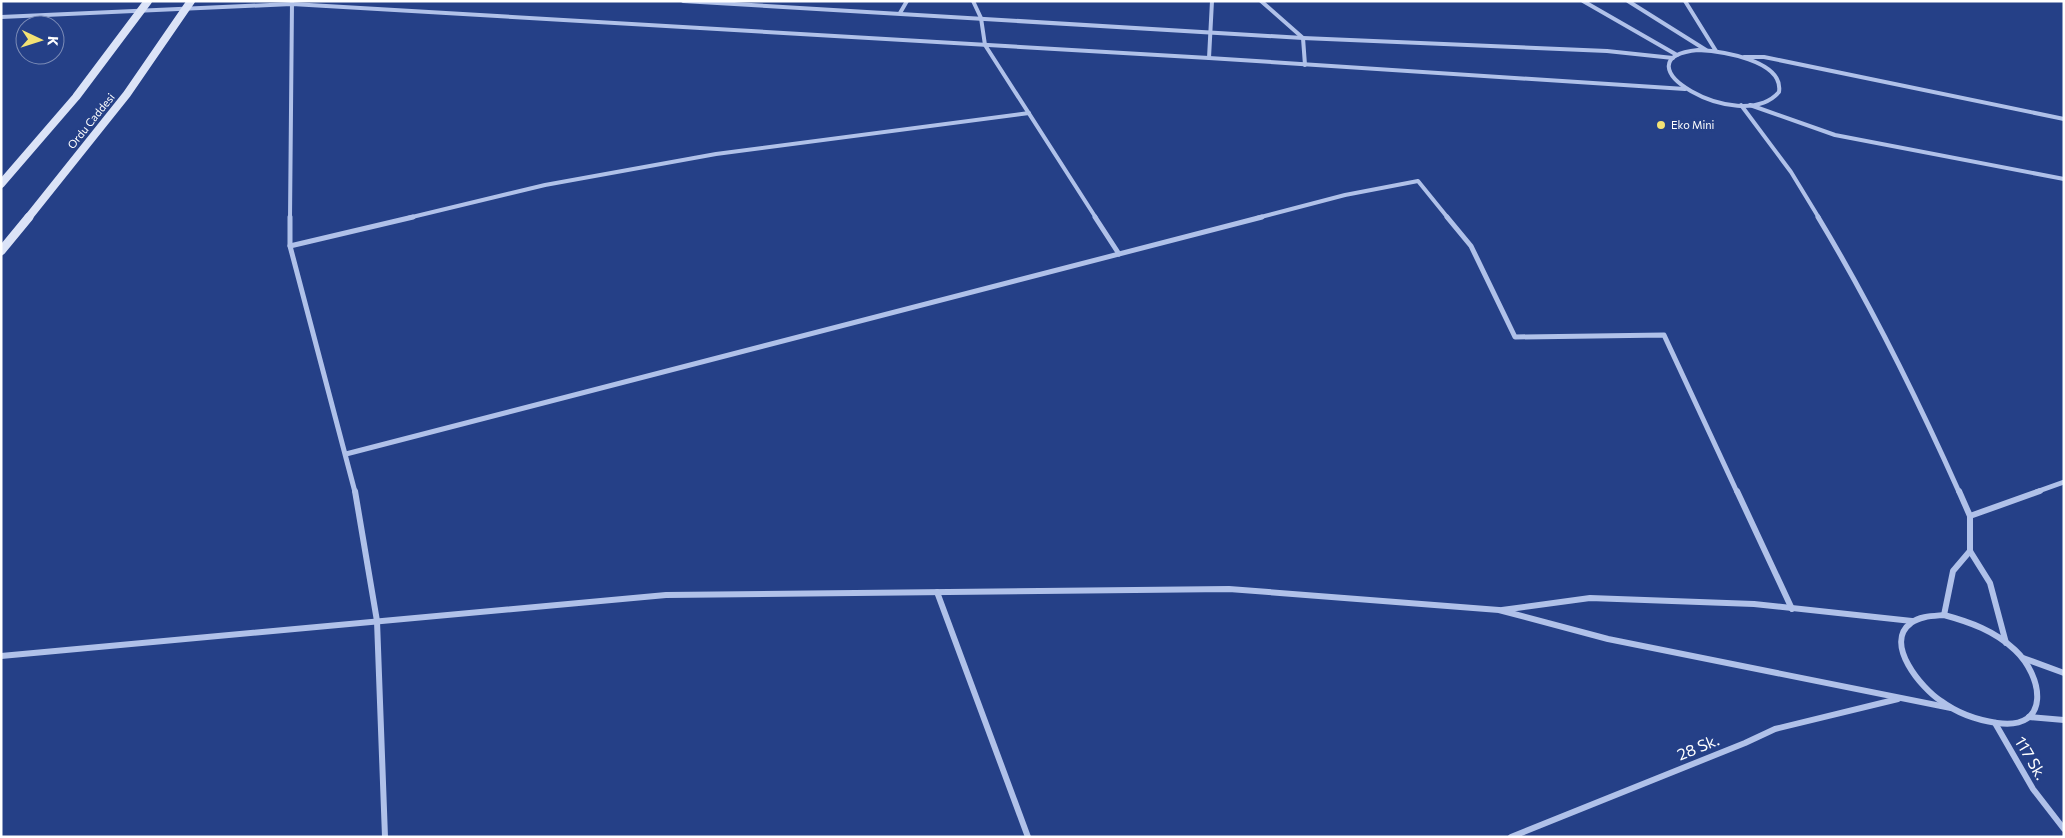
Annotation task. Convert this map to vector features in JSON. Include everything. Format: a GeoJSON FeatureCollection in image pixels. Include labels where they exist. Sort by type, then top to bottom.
{"type":"FeatureCollection","features":[{"type":"Feature","properties":{"kind":"main road","name":"Ordu Caddesi"},"geometry":{"type":"LineString","coordinates":[[1,184],[76,97],[148,1]]}},
{"type":"Feature","properties":{"kind":"main road","name":"Ordu Caddesi"},"geometry":{"type":"LineString","coordinates":[[1,251],[127,94],[192,1]]}},
{"type":"Feature","properties":{"kind":"street"},"geometry":{"type":"LineString","coordinates":[[682,1],[1211,31],[1303,38],[1607,51],[1675,56],[1690,51],[1707,50],[1744,57],[1764,57],[2064,120]]}},
{"type":"Feature","properties":{"kind":"street"},"geometry":{"type":"LineString","coordinates":[[900,13],[907,1]]}},
{"type":"Feature","properties":{"kind":"street"},"geometry":{"type":"LineString","coordinates":[[973,1],[981,18],[985,45],[1119,254]]}},
{"type":"Feature","properties":{"kind":"street"},"geometry":{"type":"LineString","coordinates":[[1210,58],[1212,1]]}},
{"type":"Feature","properties":{"kind":"street"},"geometry":{"type":"LineString","coordinates":[[1261,1],[1303,38],[1305,65]]}},
{"type":"Feature","properties":{"kind":"street"},"geometry":{"type":"LineString","coordinates":[[1583,1],[1675,56]]}},
{"type":"Feature","properties":{"kind":"street"},"geometry":{"type":"LineString","coordinates":[[1628,1],[1707,50]]}},
{"type":"Feature","properties":{"kind":"street"},"geometry":{"type":"LineString","coordinates":[[1685,1],[1716,51]]}},
{"type":"Feature","properties":{"kind":"street"},"geometry":{"type":"LineString","coordinates":[[1,17],[185,10],[292,3],[1210,58],[1686,89],[1712,100],[1741,105],[1772,100],[1780,88],[1777,79],[1767,69],[1744,57]]}},
{"type":"Feature","properties":{"kind":"street"},"geometry":{"type":"LineString","coordinates":[[292,3],[290,246],[356,496],[377,621],[385,837]]}},
{"type":"Feature","properties":{"kind":"street"},"geometry":{"type":"LineString","coordinates":[[1675,56],[1668,66],[1670,74],[1686,89]]}},
{"type":"Feature","properties":{"kind":"street"},"geometry":{"type":"LineString","coordinates":[[1741,105],[1791,172],[1840,254],[1919,402],[1970,516],[1970,551],[1990,583],[2006,643]]}},
{"type":"Feature","properties":{"kind":"street"},"geometry":{"type":"LineString","coordinates":[[1750,105],[1835,136],[2064,179]]}},
{"type":"Feature","properties":{"kind":"street"},"geometry":{"type":"LineString","coordinates":[[290,246],[545,185],[716,154],[1029,114]]}},
{"type":"Feature","properties":{"kind":"street"},"geometry":{"type":"LineString","coordinates":[[346,454],[1345,195],[1418,181],[1471,246],[1515,336],[1664,335],[1792,609]]}},
{"type":"Feature","properties":{"kind":"street"},"geometry":{"type":"LineString","coordinates":[[1970,516],[2064,482]]}},
{"type":"Feature","properties":{"kind":"street"},"geometry":{"type":"LineString","coordinates":[[1944,616],[1953,571],[1970,551]]}},
{"type":"Feature","properties":{"kind":"street"},"geometry":{"type":"LineString","coordinates":[[1,656],[666,595],[1229,589],[1499,610],[1608,639],[1951,708]]}},
{"type":"Feature","properties":{"kind":"street"},"geometry":{"type":"LineString","coordinates":[[937,592],[1028,837]]}},
{"type":"Feature","properties":{"kind":"street"},"geometry":{"type":"LineString","coordinates":[[1499,610],[1590,598],[1754,604],[1912,621],[1927,616],[1944,616],[1972,623],[1987,630],[2023,658],[2034,675],[2040,692],[2038,706],[2029,717],[2015,723],[1995,723],[1974,718],[1951,708],[1931,694],[1915,677],[1905,660],[1901,644],[1903,631],[1912,621]]}},
{"type":"Feature","properties":{"kind":"street"},"geometry":{"type":"LineString","coordinates":[[2023,658],[2064,673]]}},
{"type":"Feature","properties":{"kind":"street","name":"28 Sk."},"geometry":{"type":"LineString","coordinates":[[1510,837],[1774,729],[1901,698]]}},
{"type":"Feature","properties":{"kind":"street"},"geometry":{"type":"LineString","coordinates":[[2029,717],[2064,720]]}},
{"type":"Feature","properties":{"kind":"street","name":"117 Sk."},"geometry":{"type":"LineString","coordinates":[[1995,723],[2033,789],[2064,829]]}},
{"type":"Feature","properties":{"kind":"place","name":"Eko Mini"},"geometry":{"type":"Point","coordinates":[1661,125]}}]}
